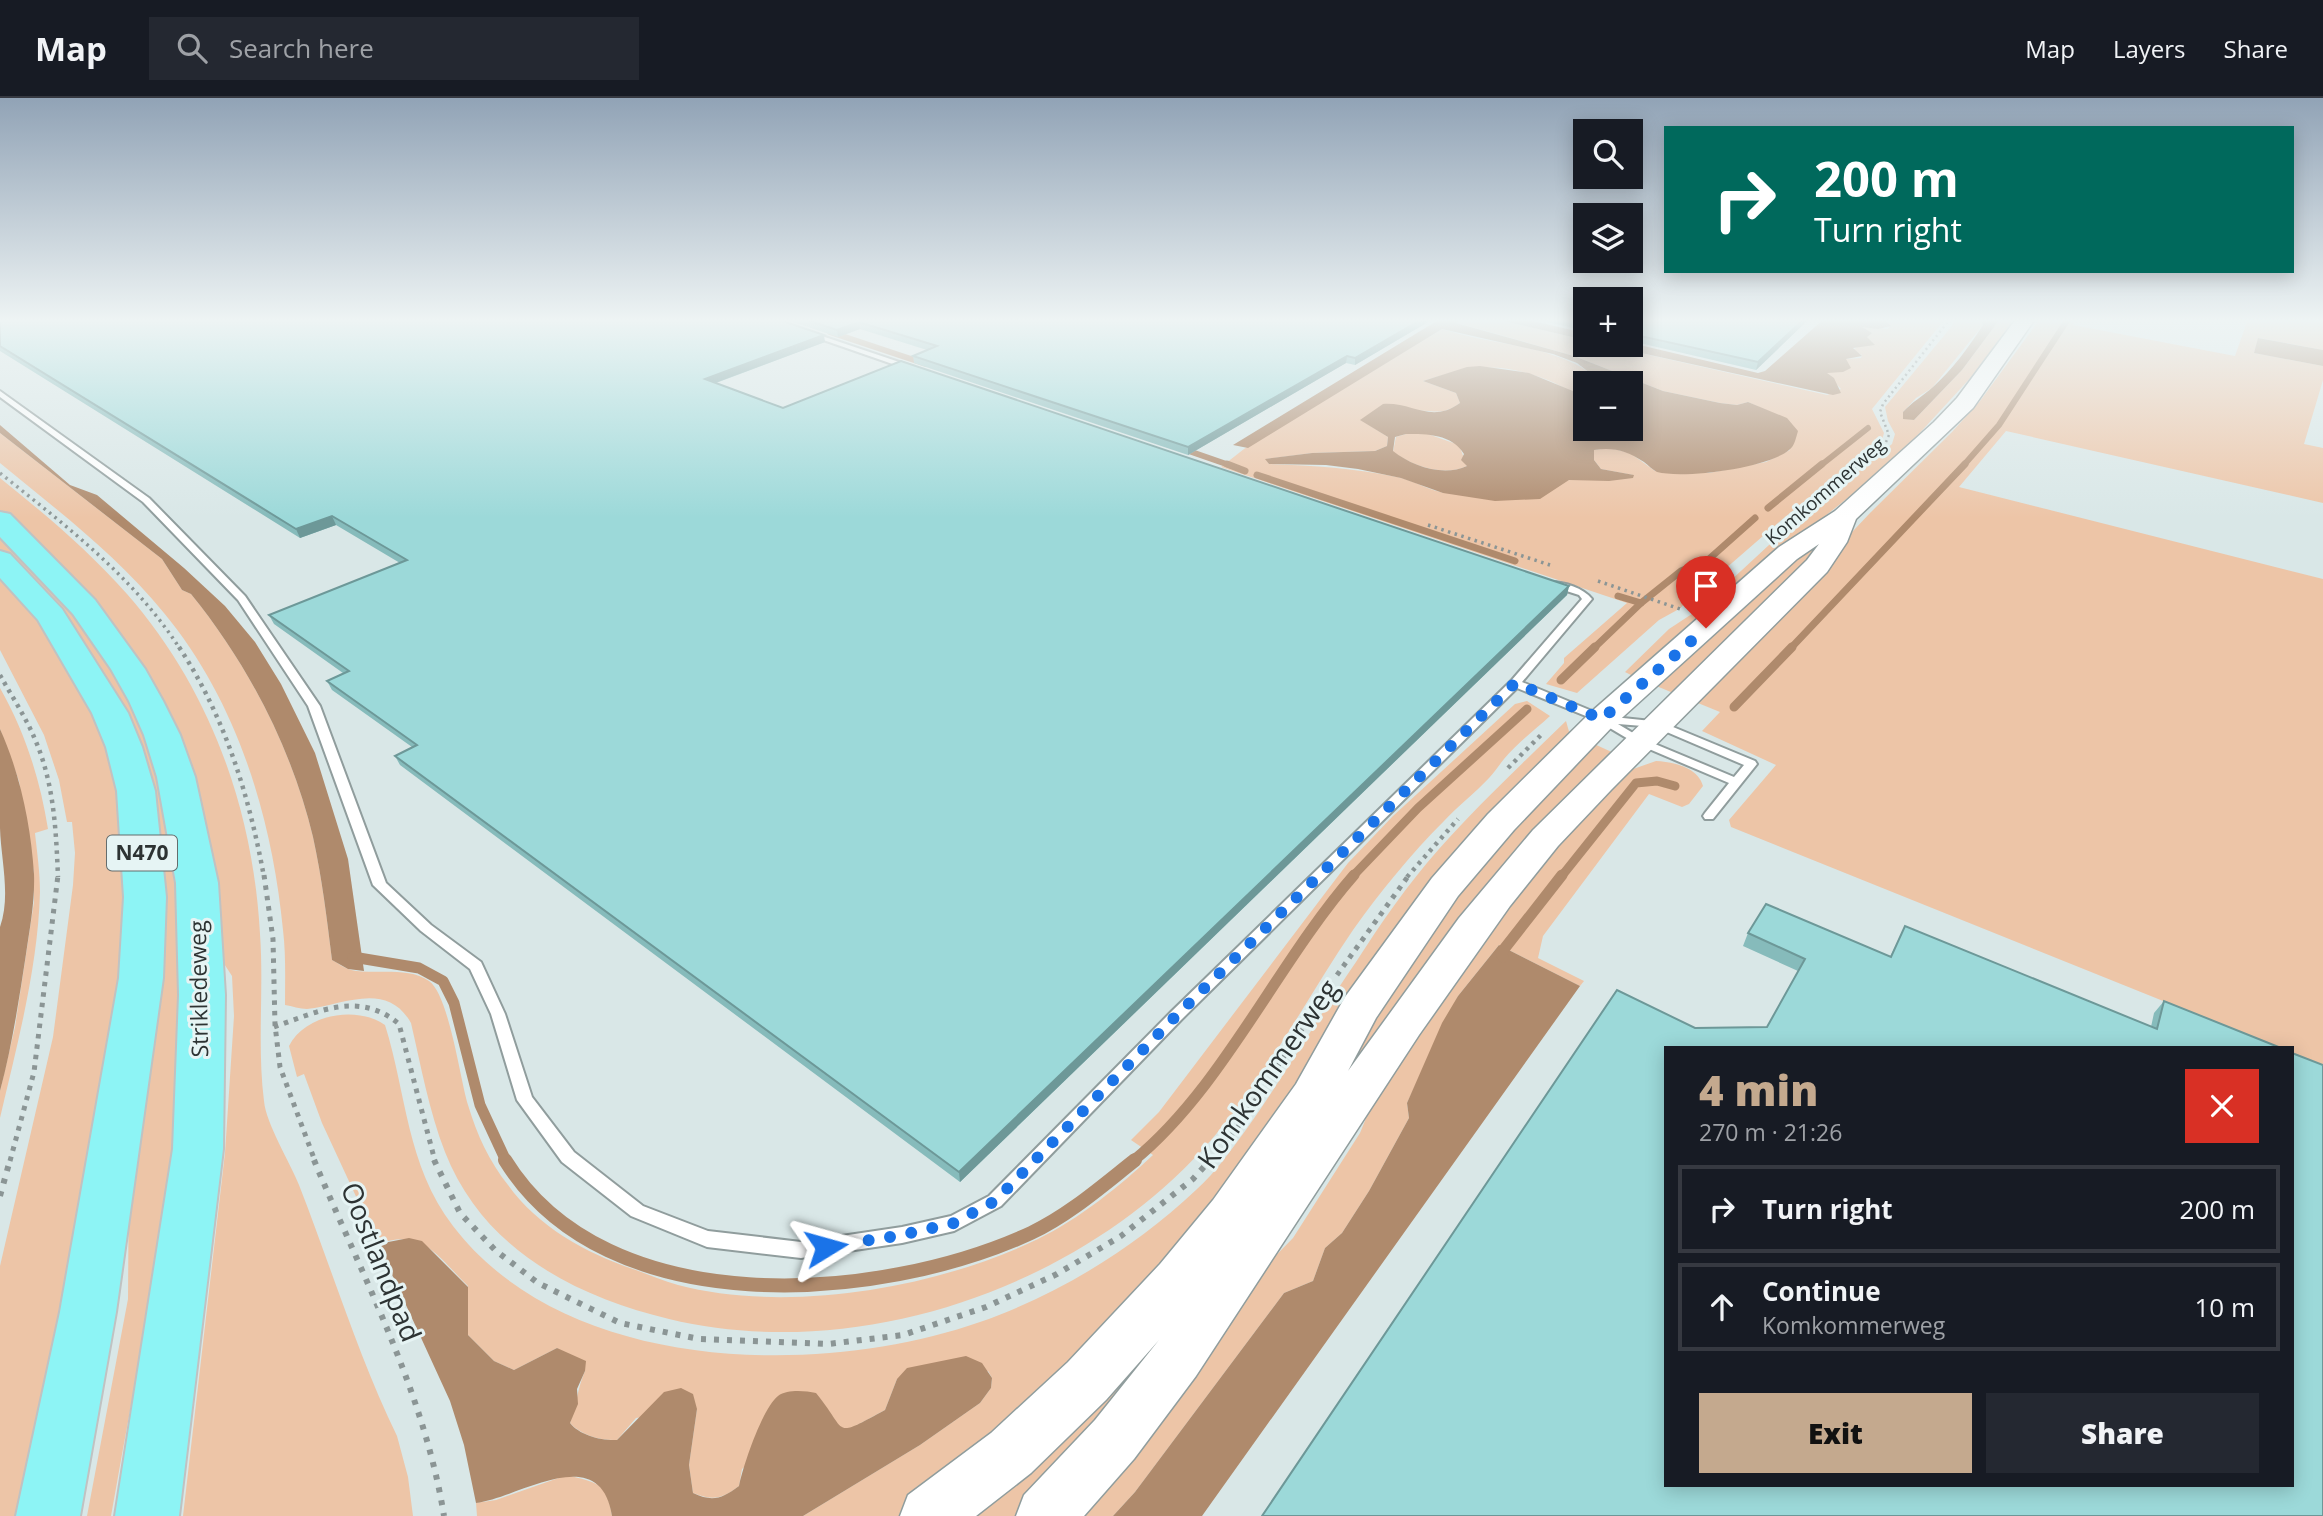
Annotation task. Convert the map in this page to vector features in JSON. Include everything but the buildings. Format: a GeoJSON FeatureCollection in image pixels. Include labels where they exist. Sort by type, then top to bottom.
{"type":"FeatureCollection","features":[{"type":"Feature","properties":{"kind":"main road","name":"Komkommerweg"},"geometry":{"type":"LineString","coordinates":[[1045,1516],[1126,1422],[1208,1319],[1342,1115],[1474,926],[1539,844],[1644,684],[1788,553],[1844,516],[1950,419],[1978,385]]}},
{"type":"Feature","properties":{"kind":"main road","name":"Komkommerweg"},"geometry":{"type":"LineString","coordinates":[[929,1516],[1012,1453],[1087,1381],[1178,1281],[1230,1215],[1312,1097],[1360,1008],[1445,887],[1501,822],[1617,723],[1817,566],[1834,542],[1844,516]]}},
{"type":"Feature","properties":{"kind":"main road","name":"Strikledeweg"},"geometry":{"type":"LineString","coordinates":[[0,520],[84,607],[128,669],[146,701],[162,735],[176,777],[197,883],[202,995],[198,1149],[147,1516]]}},
{"type":"Feature","properties":{"kind":"main road","name":"N470"},"geometry":{"type":"LineString","coordinates":[[0,560],[51,617],[110,713],[124,747],[136,791],[145,897],[141,978],[88,1312],[48,1516]]}},
{"type":"Feature","properties":{"kind":"lane"},"geometry":{"type":"LineString","coordinates":[[0,393],[146,500],[242,598],[314,706],[380,885],[426,928],[476,966],[498,1014],[525,1100],[568,1157],[637,1211],[707,1239],[801,1250],[902,1235],[954,1223],[995,1201],[1176,1016],[1515,683],[1587,599],[1582,593],[1542,580]]}},
{"type":"Feature","properties":{"kind":"lane"},"geometry":{"type":"LineString","coordinates":[[1515,683],[1617,723],[1751,764],[1709,816]]}},
{"type":"Feature","properties":{"kind":"lane"},"geometry":{"type":"LineString","coordinates":[[1617,723],[1735,782]]}},
{"type":"Feature","properties":{"kind":"path","name":"Komkommerweg"},"geometry":{"type":"LineString","coordinates":[[1876,451],[1885,444],[1889,435],[1880,412],[1882,404],[1897,385]]}},
{"type":"Feature","properties":{"kind":"path","name":"Komkommerweg"},"geometry":{"type":"LineString","coordinates":[[1798,514],[1867,458]]}},
{"type":"Feature","properties":{"kind":"path"},"geometry":{"type":"LineString","coordinates":[[1428,525],[1559,568]]}},
{"type":"Feature","properties":{"kind":"path"},"geometry":{"type":"LineString","coordinates":[[1585,577],[1683,611]]}},
{"type":"Feature","properties":{"kind":"path"},"geometry":{"type":"LineString","coordinates":[[1674,619],[1690,607]]}},
{"type":"Feature","properties":{"kind":"path"},"geometry":{"type":"LineString","coordinates":[[0,675],[34,736],[48,775],[56,824],[58,884],[34,1072],[0,1196]]}},
{"type":"Feature","properties":{"kind":"path"},"geometry":{"type":"LineString","coordinates":[[1501,776],[1519,755],[1617,723]]}},
{"type":"Feature","properties":{"kind":"path","name":"Komkommerweg"},"geometry":{"type":"LineString","coordinates":[[274,1027],[342,1006],[361,1005],[390,1014],[399,1024],[431,1154],[460,1213],[495,1250],[538,1283],[620,1323],[699,1339],[828,1344],[904,1335],[986,1307],[1057,1275],[1121,1236],[1194,1179],[1236,1130],[1383,908],[1430,846],[1465,812]]}},
{"type":"Feature","properties":{"kind":"path","name":"Oostlandpad"},"geometry":{"type":"LineString","coordinates":[[274,1027],[285,1084],[407,1381],[435,1464],[444,1516]]}},
{"type":"Feature","properties":{"kind":"shaded area"},"geometry":{"type":"Polygon","coordinates":[[[1331,385],[1350,385],[1248,448],[1233,445],[1331,385]]]}},
{"type":"Feature","properties":{"kind":"shaded area"},"geometry":{"type":"Polygon","coordinates":[[[1349,385],[1434,385],[1456,393],[1460,403],[1441,411],[1418,410],[1361,420],[1388,437],[1387,446],[1375,451],[1312,453],[1266,459],[1269,464],[1365,471],[1403,479],[1441,492],[1463,494],[1494,492],[1555,481],[1609,479],[1633,475],[1601,469],[1594,460],[1593,450],[1610,448],[1630,453],[1655,471],[1709,473],[1766,462],[1790,450],[1757,406],[1748,402],[1737,405],[1648,385],[1783,385],[1827,395],[1841,389],[1837,385],[1891,385],[1872,409],[1884,433],[1882,440],[1785,517],[1679,609],[1659,620],[1577,693],[1546,684],[1564,663],[1564,658],[1627,603],[1221,467],[1244,449],[1349,385]]]}},
{"type":"Feature","properties":{"kind":"shaded area"},"geometry":{"type":"Polygon","coordinates":[[[1434,385],[1559,385],[1573,391],[1573,441],[1643,441],[1643,385],[1720,403],[1737,405],[1748,402],[1787,418],[1798,431],[1793,446],[1778,456],[1745,467],[1705,473],[1657,472],[1626,453],[1608,449],[1594,450],[1594,460],[1601,469],[1634,475],[1633,478],[1609,481],[1569,480],[1540,499],[1495,501],[1443,493],[1401,478],[1358,469],[1326,465],[1269,464],[1265,459],[1312,453],[1375,451],[1387,446],[1388,437],[1360,420],[1383,404],[1440,412],[1460,403],[1456,393],[1434,385]],[[1406,434],[1395,437],[1393,451],[1428,468],[1448,470],[1467,466],[1461,460],[1464,454],[1459,447],[1438,436],[1406,434]]]}},
{"type":"Feature","properties":{"kind":"shaded area"},"geometry":{"type":"Polygon","coordinates":[[[1558,385],[1573,385],[1573,392],[1558,385]]]}},
{"type":"Feature","properties":{"kind":"shaded area"},"geometry":{"type":"Polygon","coordinates":[[[1788,385],[1837,385],[1841,393],[1833,395],[1788,385]]]}},
{"type":"Feature","properties":{"kind":"shaded area"},"geometry":{"type":"Polygon","coordinates":[[[1903,385],[1934,385],[1916,398],[1903,412],[1903,418],[1914,420],[1947,385],[1964,385],[1916,437],[1854,493],[1785,548],[1639,679],[1625,672],[1669,629],[1701,608],[1769,545],[1892,444],[1895,434],[1885,407],[1903,385]]]}},
{"type":"Feature","properties":{"kind":"shaded area"},"geometry":{"type":"Polygon","coordinates":[[[1934,385],[1947,385],[1914,420],[1903,419],[1903,412],[1934,385]]]}},
{"type":"Feature","properties":{"kind":"shaded area"},"geometry":{"type":"Polygon","coordinates":[[[1992,385],[2321,385],[2304,444],[2323,448],[2323,503],[2006,431],[1959,487],[2323,579],[2323,1066],[2294,1053],[2294,1046],[2275,1046],[1731,827],[1729,820],[1776,765],[1702,731],[1720,712],[1693,701],[1980,401],[1992,385]]]}},
{"type":"Feature","properties":{"kind":"shaded area"},"geometry":{"type":"Polygon","coordinates":[[[0,425],[70,485],[97,495],[184,568],[225,606],[255,642],[281,684],[315,753],[348,859],[364,971],[348,969],[332,960],[319,868],[304,804],[266,709],[231,649],[191,594],[182,590],[162,559],[0,433],[0,425]]]}},
{"type":"Feature","properties":{"kind":"shaded area"},"geometry":{"type":"Polygon","coordinates":[[[0,433],[162,559],[182,590],[191,594],[231,649],[266,709],[304,804],[319,868],[332,960],[351,970],[401,972],[421,976],[436,989],[448,1020],[475,1127],[495,1167],[520,1200],[564,1237],[615,1263],[672,1283],[721,1293],[766,1297],[814,1296],[909,1283],[998,1256],[1038,1239],[1084,1212],[1153,1155],[1131,1140],[1159,1112],[1348,863],[1393,816],[1515,704],[1527,701],[1550,716],[1520,742],[1489,778],[1449,815],[1385,888],[1353,930],[1251,1089],[1212,1139],[1160,1191],[1100,1236],[1035,1273],[964,1301],[891,1321],[817,1331],[742,1331],[669,1319],[599,1297],[566,1282],[508,1241],[483,1216],[462,1186],[445,1152],[430,1105],[411,1023],[401,1010],[390,1002],[363,998],[307,1009],[285,1005],[284,939],[270,845],[247,762],[231,722],[190,647],[146,592],[86,534],[0,463],[0,433]]]}},
{"type":"Feature","properties":{"kind":"shaded area"},"geometry":{"type":"Polygon","coordinates":[[[1428,434],[1459,445],[1467,466],[1438,470],[1410,462],[1393,452],[1396,437],[1428,434]]]}},
{"type":"Feature","properties":{"kind":"shaded area"},"geometry":{"type":"Polygon","coordinates":[[[0,478],[66,533],[127,594],[182,669],[222,752],[237,796],[256,887],[261,955],[261,1059],[266,1110],[299,1185],[358,1344],[397,1436],[408,1477],[413,1516],[183,1516],[225,1153],[234,1016],[232,976],[208,939],[154,694],[0,512],[0,478]]]}},
{"type":"Feature","properties":{"kind":"shaded area"},"geometry":{"type":"Polygon","coordinates":[[[0,533],[72,613],[119,679],[140,720],[153,755],[172,845],[180,929],[182,1013],[177,1098],[156,1266],[111,1516],[87,1516],[128,1299],[129,1158],[150,816],[29,580],[0,551],[0,533]]]}},
{"type":"Feature","properties":{"kind":"shaded area"},"geometry":{"type":"Polygon","coordinates":[[[1813,539],[1826,541],[1678,695],[1654,685],[1813,539]]]}},
{"type":"Feature","properties":{"kind":"shaded area"},"geometry":{"type":"Polygon","coordinates":[[[0,576],[50,638],[78,682],[102,730],[124,809],[129,866],[128,925],[115,1045],[17,1516],[0,1516],[0,1266],[53,1037],[75,853],[72,822],[67,822],[59,780],[44,735],[0,650],[0,576]]]}},
{"type":"Feature","properties":{"kind":"shaded area"},"geometry":{"type":"Polygon","coordinates":[[[0,688],[30,756],[48,829],[35,833],[40,892],[35,949],[26,1006],[0,1118],[0,1091],[15,1027],[34,902],[34,873],[19,781],[0,729],[0,688]]]}},
{"type":"Feature","properties":{"kind":"shaded area"},"geometry":{"type":"Polygon","coordinates":[[[1566,721],[1570,735],[1170,1270],[901,1516],[803,1516],[920,1445],[980,1403],[991,1388],[992,1378],[988,1371],[897,1379],[885,1410],[850,1429],[840,1428],[821,1400],[742,1469],[739,1486],[717,1497],[693,1493],[689,1465],[697,1409],[636,1418],[617,1440],[598,1438],[579,1431],[570,1423],[585,1371],[557,1348],[514,1370],[494,1361],[468,1335],[468,1286],[448,1265],[419,1242],[407,1239],[378,1244],[322,1123],[304,1074],[297,1077],[289,1046],[307,1026],[332,1016],[347,1014],[360,1015],[385,1025],[417,1154],[437,1202],[453,1226],[501,1275],[560,1311],[627,1336],[698,1350],[772,1355],[846,1351],[916,1340],[1010,1311],[1067,1283],[1122,1250],[1196,1190],[1217,1168],[1248,1127],[1375,933],[1416,876],[1469,816],[1566,721]]]}},
{"type":"Feature","properties":{"kind":"shaded area"},"geometry":{"type":"Polygon","coordinates":[[[0,729],[23,800],[30,837],[34,884],[31,924],[18,1006],[0,1091],[0,927],[5,890],[0,828],[0,729]]]}},
{"type":"Feature","properties":{"kind":"shaded area"},"geometry":{"type":"Polygon","coordinates":[[[1592,743],[1616,754],[1224,1265],[1022,1516],[956,1516],[1019,1465],[1443,903],[1592,743]]]}},
{"type":"Feature","properties":{"kind":"shaded area"},"geometry":{"type":"Polygon","coordinates":[[[1656,761],[1677,764],[1690,770],[1696,774],[1703,786],[1689,804],[1682,807],[1649,794],[1543,936],[1538,958],[1584,981],[1580,986],[1499,945],[1458,996],[1407,1103],[1409,1118],[1369,1191],[1342,1233],[1325,1248],[1313,1281],[1284,1293],[1135,1492],[1113,1516],[1067,1516],[1244,1288],[1293,1238],[1360,1133],[1389,1062],[1472,942],[1619,774],[1656,761]]]}},
{"type":"Feature","properties":{"kind":"shaded area"},"geometry":{"type":"Polygon","coordinates":[[[1499,945],[1580,986],[1202,1516],[1113,1516],[1135,1492],[1284,1293],[1313,1281],[1325,1248],[1342,1233],[1369,1191],[1409,1118],[1407,1103],[1442,1023],[1458,996],[1499,945]]]}},
{"type":"Feature","properties":{"kind":"shaded area"},"geometry":{"type":"Polygon","coordinates":[[[409,1238],[422,1241],[468,1287],[468,1335],[494,1361],[514,1370],[557,1348],[586,1361],[585,1371],[577,1389],[578,1404],[570,1423],[579,1431],[598,1438],[617,1440],[664,1392],[681,1388],[693,1394],[697,1409],[689,1465],[693,1493],[706,1498],[722,1496],[739,1486],[749,1452],[766,1413],[778,1396],[787,1392],[816,1393],[838,1424],[848,1428],[885,1410],[897,1379],[907,1368],[966,1356],[982,1363],[992,1378],[991,1388],[980,1403],[920,1445],[803,1516],[612,1516],[605,1493],[592,1481],[576,1477],[536,1484],[476,1503],[464,1445],[450,1401],[378,1244],[409,1238]]]}},
{"type":"Feature","properties":{"kind":"shaded area"},"geometry":{"type":"Polygon","coordinates":[[[567,1475],[599,1486],[607,1496],[612,1516],[477,1516],[476,1503],[496,1500],[567,1475]]]}},
{"type":"Feature","properties":{"kind":"waterway"},"geometry":{"type":"LineString","coordinates":[[1963,466],[1999,425],[2025,385]]}},
{"type":"Feature","properties":{"kind":"waterway"},"geometry":{"type":"LineString","coordinates":[[1820,466],[1868,428]]}},
{"type":"Feature","properties":{"kind":"waterway"},"geometry":{"type":"LineString","coordinates":[[1183,449],[1232,466]]}},
{"type":"Feature","properties":{"kind":"waterway"},"geometry":{"type":"LineString","coordinates":[[1227,464],[1245,471]]}},
{"type":"Feature","properties":{"kind":"waterway"},"geometry":{"type":"LineString","coordinates":[[1768,508],[1822,464]]}},
{"type":"Feature","properties":{"kind":"waterway"},"geometry":{"type":"LineString","coordinates":[[1790,649],[1965,464]]}},
{"type":"Feature","properties":{"kind":"waterway"},"geometry":{"type":"LineString","coordinates":[[1257,475],[1515,561]]}},
{"type":"Feature","properties":{"kind":"waterway"},"geometry":{"type":"LineString","coordinates":[[1641,603],[1681,571],[1709,559],[1755,518]]}},
{"type":"Feature","properties":{"kind":"waterway"},"geometry":{"type":"LineString","coordinates":[[1618,596],[1641,603]]}},
{"type":"Feature","properties":{"kind":"waterway"},"geometry":{"type":"LineString","coordinates":[[1593,649],[1641,603]]}},
{"type":"Feature","properties":{"kind":"waterway"},"geometry":{"type":"LineString","coordinates":[[1561,680],[1595,647]]}},
{"type":"Feature","properties":{"kind":"waterway"},"geometry":{"type":"LineString","coordinates":[[1734,707],[1792,647]]}},
{"type":"Feature","properties":{"kind":"waterway"},"geometry":{"type":"LineString","coordinates":[[1352,877],[1418,808],[1527,709]]}},
{"type":"Feature","properties":{"kind":"waterway"},"geometry":{"type":"LineString","coordinates":[[1561,877],[1636,783],[1657,781],[1675,786]]}},
{"type":"Feature","properties":{"kind":"waterway"},"geometry":{"type":"LineString","coordinates":[[1133,1161],[1165,1132],[1222,1062],[1326,910],[1354,875]]}},
{"type":"Feature","properties":{"kind":"waterway"},"geometry":{"type":"LineString","coordinates":[[1503,957],[1501,953],[1562,875]]}},
{"type":"Feature","properties":{"kind":"waterway"},"geometry":{"type":"LineString","coordinates":[[353,957],[419,968],[443,981],[454,1003],[480,1105],[506,1161]]}},
{"type":"Feature","properties":{"kind":"waterway"},"geometry":{"type":"LineString","coordinates":[[505,1160],[550,1213],[608,1250],[676,1274],[749,1284],[824,1284],[899,1274],[969,1257],[1031,1233],[1059,1218],[1135,1160]]}},
{"type":"Feature","properties":{"kind":"route"},"geometry":{"type":"LineString","coordinates":[[826,1247],[902,1235],[954,1223],[995,1201],[1176,1016],[1515,683],[1602,719],[1706,628]]}}]}
